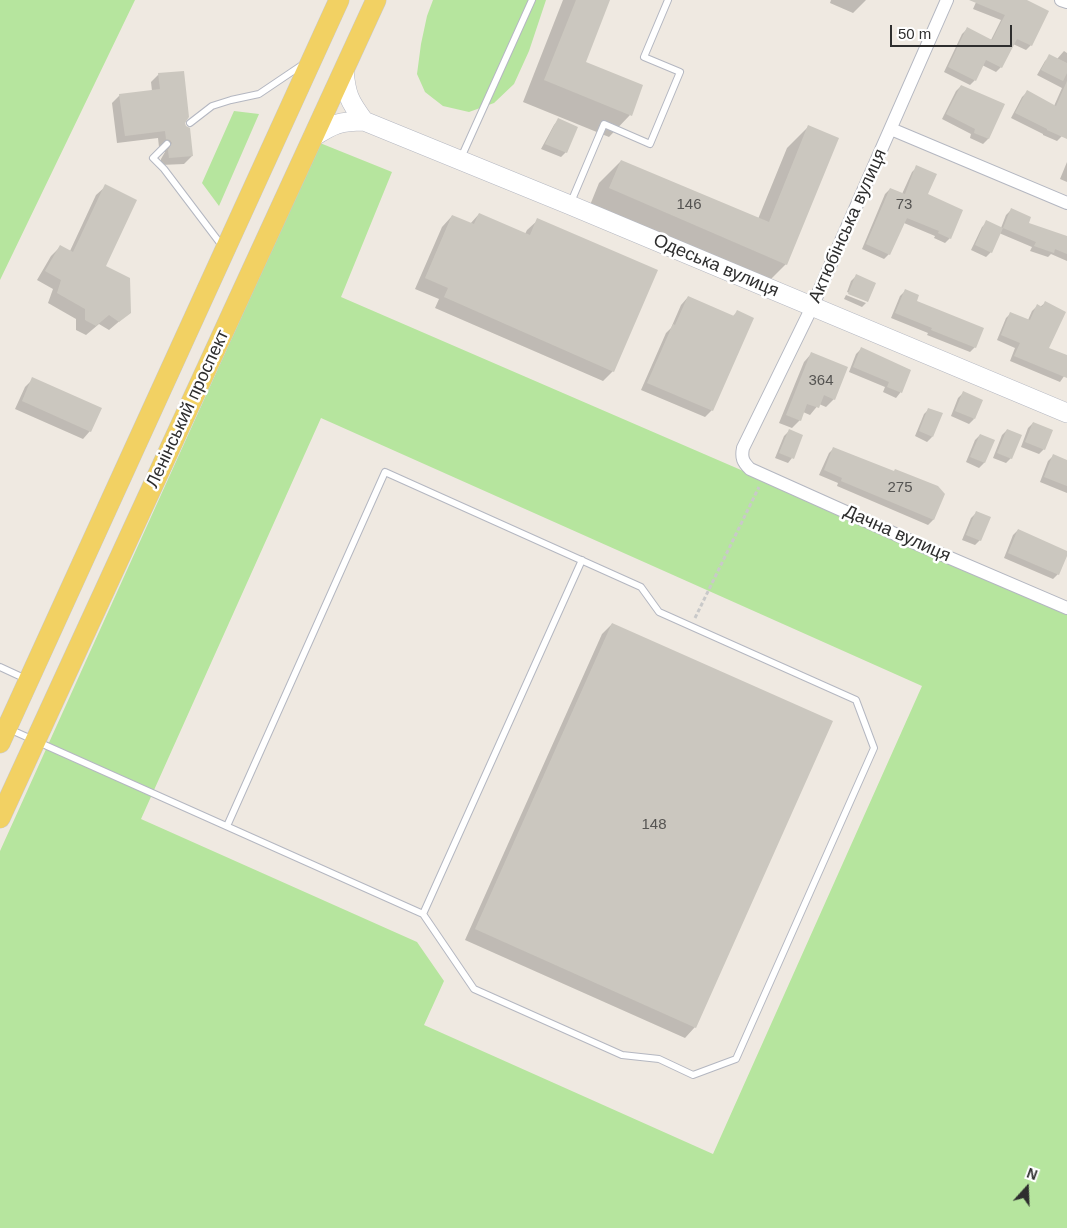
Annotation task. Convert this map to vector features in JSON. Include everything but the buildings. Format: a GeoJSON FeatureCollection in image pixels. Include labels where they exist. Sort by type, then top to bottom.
{"type":"FeatureCollection","features":[{"type":"Feature","properties":{"kind":"main road","name":"Ленінський проспект"},"geometry":{"type":"LineString","coordinates":[[3,735],[339,0]]}},
{"type":"Feature","properties":{"kind":"main road","name":"Ленінський проспект"},"geometry":{"type":"LineString","coordinates":[[0,818],[376,0]]}},
{"type":"Feature","properties":{"kind":"street","name":"Актюбінська вулиця"},"geometry":{"type":"LineString","coordinates":[[743,448],[812,307],[946,0]]}},
{"type":"Feature","properties":{"kind":"street"},"geometry":{"type":"LineString","coordinates":[[1061,0],[1067,2]]}},
{"type":"Feature","properties":{"kind":"street"},"geometry":{"type":"LineString","coordinates":[[344,70],[346,91],[353,106],[364,121]]}},
{"type":"Feature","properties":{"kind":"street","name":"Одеська вулиця"},"geometry":{"type":"LineString","coordinates":[[313,137],[334,124],[348,121],[364,121],[1067,413]]}},
{"type":"Feature","properties":{"kind":"street"},"geometry":{"type":"LineString","coordinates":[[891,129],[1067,203]]}},
{"type":"Feature","properties":{"kind":"street","name":"Дачна вулиця"},"geometry":{"type":"LineString","coordinates":[[743,448],[741,457],[750,469],[915,543],[1067,608]]}},
{"type":"Feature","properties":{"kind":"lane"},"geometry":{"type":"LineString","coordinates":[[460,161],[532,0]]}},
{"type":"Feature","properties":{"kind":"lane"},"geometry":{"type":"LineString","coordinates":[[570,205],[604,124],[650,144],[680,72],[644,57],[668,0]]}},
{"type":"Feature","properties":{"kind":"lane"},"geometry":{"type":"LineString","coordinates":[[190,123],[212,106],[259,94],[313,57]]}},
{"type":"Feature","properties":{"kind":"lane"},"geometry":{"type":"LineString","coordinates":[[167,144],[153,158],[164,169],[225,250]]}},
{"type":"Feature","properties":{"kind":"lane"},"geometry":{"type":"LineString","coordinates":[[3,735],[35,740],[423,914],[474,989],[622,1055],[659,1060],[693,1075],[736,1059],[874,748],[856,700],[659,612],[641,587],[385,472],[227,826]]}},
{"type":"Feature","properties":{"kind":"lane"},"geometry":{"type":"LineString","coordinates":[[423,914],[582,560]]}},
{"type":"Feature","properties":{"kind":"lane"},"geometry":{"type":"LineString","coordinates":[[0,667],[29,680]]}},
{"type":"Feature","properties":{"kind":"path"},"geometry":{"type":"LineString","coordinates":[[691,626],[765,475]]}},
{"type":"Feature","properties":{"kind":"green space"},"geometry":{"type":"Polygon","coordinates":[[[0,0],[135,0],[0,280],[0,0]]]}},
{"type":"Feature","properties":{"kind":"green space"},"geometry":{"type":"Polygon","coordinates":[[[433,0],[546,0],[529,51],[514,84],[494,103],[469,112],[443,106],[425,92],[417,74],[427,16],[433,0]]]}},
{"type":"Feature","properties":{"kind":"green space"},"geometry":{"type":"Polygon","coordinates":[[[234,111],[259,114],[219,206],[202,183],[234,111]]]}},
{"type":"Feature","properties":{"kind":"green space"},"geometry":{"type":"Polygon","coordinates":[[[320,143],[392,172],[341,297],[1067,611],[1067,1228],[0,1228],[0,851],[320,143]],[[321,418],[141,819],[417,942],[444,981],[424,1025],[713,1154],[922,686],[321,418]]]}}]}
